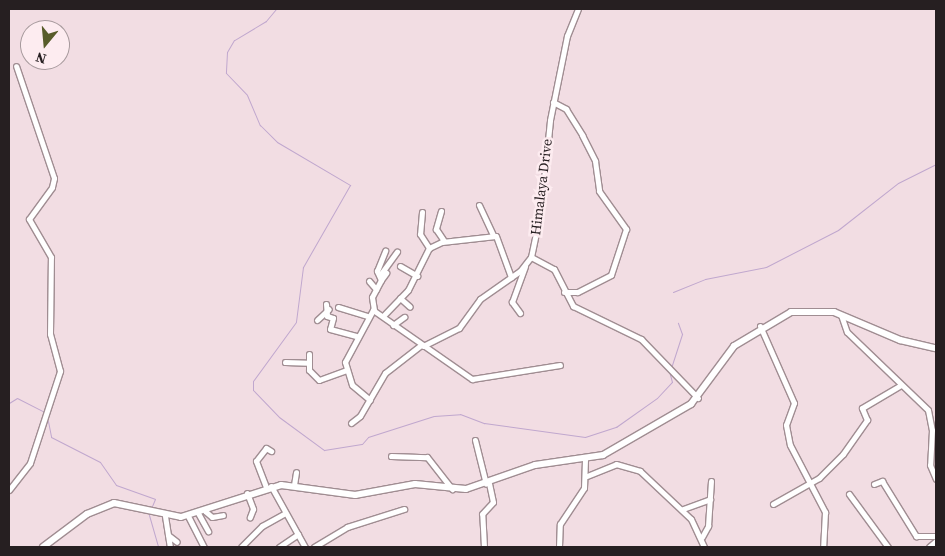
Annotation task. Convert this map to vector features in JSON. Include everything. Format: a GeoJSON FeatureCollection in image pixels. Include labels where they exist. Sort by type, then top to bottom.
{"type":"FeatureCollection","features":[{"type":"Feature","properties":{"kind":"street","name":"Himalaya Drive"},"geometry":{"type":"LineString","coordinates":[[351,422],[370,400],[388,369],[422,346],[459,328],[480,299],[525,266],[531,257],[553,102],[566,36],[578,9]]}},
{"type":"Feature","properties":{"kind":"street"},"geometry":{"type":"LineString","coordinates":[[9,490],[30,463],[60,371],[50,334],[51,257],[29,219],[52,187],[54,178],[16,66]]}},
{"type":"Feature","properties":{"kind":"street"},"geometry":{"type":"LineString","coordinates":[[553,102],[566,109],[582,135],[595,161],[599,191],[626,229],[611,275],[577,292],[564,292]]}},
{"type":"Feature","properties":{"kind":"street"},"geometry":{"type":"LineString","coordinates":[[479,205],[493,235],[500,240],[511,277]]}},
{"type":"Feature","properties":{"kind":"street"},"geometry":{"type":"LineString","coordinates":[[441,211],[436,229],[444,241]]}},
{"type":"Feature","properties":{"kind":"street"},"geometry":{"type":"LineString","coordinates":[[422,212],[420,234],[428,248]]}},
{"type":"Feature","properties":{"kind":"street"},"geometry":{"type":"LineString","coordinates":[[383,316],[400,298],[416,276],[428,248],[444,241],[493,235]]}},
{"type":"Feature","properties":{"kind":"street"},"geometry":{"type":"LineString","coordinates":[[380,278],[380,264],[385,251]]}},
{"type":"Feature","properties":{"kind":"street"},"geometry":{"type":"LineString","coordinates":[[370,400],[352,385],[346,370],[346,357],[356,336],[368,316],[374,310],[376,289],[380,278],[397,252]]}},
{"type":"Feature","properties":{"kind":"street"},"geometry":{"type":"LineString","coordinates":[[531,257],[554,269],[564,292],[576,308],[635,335],[672,367],[698,398]]}},
{"type":"Feature","properties":{"kind":"street"},"geometry":{"type":"LineString","coordinates":[[400,266],[416,276]]}},
{"type":"Feature","properties":{"kind":"street"},"geometry":{"type":"LineString","coordinates":[[520,313],[512,302],[525,266]]}},
{"type":"Feature","properties":{"kind":"street"},"geometry":{"type":"LineString","coordinates":[[380,278],[386,272]]}},
{"type":"Feature","properties":{"kind":"street"},"geometry":{"type":"LineString","coordinates":[[369,281],[376,289]]}},
{"type":"Feature","properties":{"kind":"street"},"geometry":{"type":"LineString","coordinates":[[400,298],[410,307]]}},
{"type":"Feature","properties":{"kind":"street"},"geometry":{"type":"LineString","coordinates":[[317,320],[328,306],[330,329],[356,336]]}},
{"type":"Feature","properties":{"kind":"street"},"geometry":{"type":"LineString","coordinates":[[338,307],[368,316]]}},
{"type":"Feature","properties":{"kind":"street"},"geometry":{"type":"LineString","coordinates":[[43,547],[106,505],[122,503],[166,516],[188,516],[268,486],[294,485],[355,495],[415,484],[452,490],[487,483],[535,465],[585,458],[609,452],[698,398],[725,356],[760,326],[808,309],[841,315],[900,340],[936,348]]}},
{"type":"Feature","properties":{"kind":"street"},"geometry":{"type":"LineString","coordinates":[[374,310],[422,346],[472,379],[560,365]]}},
{"type":"Feature","properties":{"kind":"street"},"geometry":{"type":"LineString","coordinates":[[841,315],[843,328],[901,385],[924,404],[931,416],[930,465],[936,479]]}},
{"type":"Feature","properties":{"kind":"street"},"geometry":{"type":"LineString","coordinates":[[393,325],[404,317]]}},
{"type":"Feature","properties":{"kind":"street"},"geometry":{"type":"LineString","coordinates":[[760,326],[794,403],[786,425],[790,445],[812,482],[825,512],[823,547]]}},
{"type":"Feature","properties":{"kind":"street"},"geometry":{"type":"LineString","coordinates":[[309,354],[308,363],[322,381],[346,370]]}},
{"type":"Feature","properties":{"kind":"street"},"geometry":{"type":"LineString","coordinates":[[285,362],[308,363]]}},
{"type":"Feature","properties":{"kind":"street"},"geometry":{"type":"LineString","coordinates":[[773,504],[812,482],[849,447],[867,418],[862,408],[901,385]]}},
{"type":"Feature","properties":{"kind":"street"},"geometry":{"type":"LineString","coordinates":[[475,440],[493,502],[482,514],[484,547]]}},
{"type":"Feature","properties":{"kind":"street"},"geometry":{"type":"LineString","coordinates":[[271,451],[266,448],[256,461],[268,486],[305,547]]}},
{"type":"Feature","properties":{"kind":"street"},"geometry":{"type":"LineString","coordinates":[[391,456],[427,457],[452,490]]}},
{"type":"Feature","properties":{"kind":"street"},"geometry":{"type":"LineString","coordinates":[[559,547],[558,530],[582,494],[586,476],[585,458]]}},
{"type":"Feature","properties":{"kind":"street"},"geometry":{"type":"LineString","coordinates":[[586,476],[616,464],[631,467],[683,509],[702,537],[704,547]]}},
{"type":"Feature","properties":{"kind":"street"},"geometry":{"type":"LineString","coordinates":[[294,485],[296,472]]}},
{"type":"Feature","properties":{"kind":"street"},"geometry":{"type":"LineString","coordinates":[[702,537],[710,499],[711,481]]}},
{"type":"Feature","properties":{"kind":"street"},"geometry":{"type":"LineString","coordinates":[[874,484],[882,481],[916,536],[936,536]]}},
{"type":"Feature","properties":{"kind":"street"},"geometry":{"type":"LineString","coordinates":[[246,493],[253,509],[250,517]]}},
{"type":"Feature","properties":{"kind":"street"},"geometry":{"type":"LineString","coordinates":[[849,494],[888,547]]}},
{"type":"Feature","properties":{"kind":"street"},"geometry":{"type":"LineString","coordinates":[[683,509],[710,499]]}},
{"type":"Feature","properties":{"kind":"street"},"geometry":{"type":"LineString","coordinates":[[314,547],[347,527],[404,509]]}},
{"type":"Feature","properties":{"kind":"street"},"geometry":{"type":"LineString","coordinates":[[202,512],[212,517],[223,515]]}},
{"type":"Feature","properties":{"kind":"street"},"geometry":{"type":"LineString","coordinates":[[202,512],[208,531]]}},
{"type":"Feature","properties":{"kind":"street"},"geometry":{"type":"LineString","coordinates":[[241,547],[262,526],[285,513]]}},
{"type":"Feature","properties":{"kind":"street"},"geometry":{"type":"LineString","coordinates":[[166,516],[170,547]]}},
{"type":"Feature","properties":{"kind":"street"},"geometry":{"type":"LineString","coordinates":[[188,516],[204,547]]}},
{"type":"Feature","properties":{"kind":"street"},"geometry":{"type":"LineString","coordinates":[[279,547],[298,534]]}},
{"type":"Feature","properties":{"kind":"street"},"geometry":{"type":"LineString","coordinates":[[168,535],[177,542]]}},
{"type":"Feature","properties":{"kind":"street"},"geometry":{"type":"LineString","coordinates":[[929,547],[936,541]]}},
{"type":"Feature","properties":{"kind":"waterway"},"geometry":{"type":"LineString","coordinates":[[276,9],[266,21],[234,40],[227,52],[226,73],[247,95],[260,125],[277,142],[350,185],[303,267],[296,322],[253,381],[253,390],[279,417],[324,450],[362,444],[368,437],[434,416],[460,414],[484,423],[585,437],[616,427],[657,398],[672,382],[669,371]]}},
{"type":"Feature","properties":{"kind":"waterway"},"geometry":{"type":"LineString","coordinates":[[673,292],[705,279],[766,267],[838,230],[898,183],[936,164]]}},
{"type":"Feature","properties":{"kind":"waterway"},"geometry":{"type":"LineString","coordinates":[[671,368],[682,334],[678,323]]}},
{"type":"Feature","properties":{"kind":"waterway"},"geometry":{"type":"LineString","coordinates":[[9,403],[17,398],[44,412]]}},
{"type":"Feature","properties":{"kind":"waterway"},"geometry":{"type":"LineString","coordinates":[[48,421],[51,437],[100,462],[116,485],[155,499],[152,506]]}},
{"type":"Feature","properties":{"kind":"waterway"},"geometry":{"type":"LineString","coordinates":[[149,515],[158,547]]}}]}
